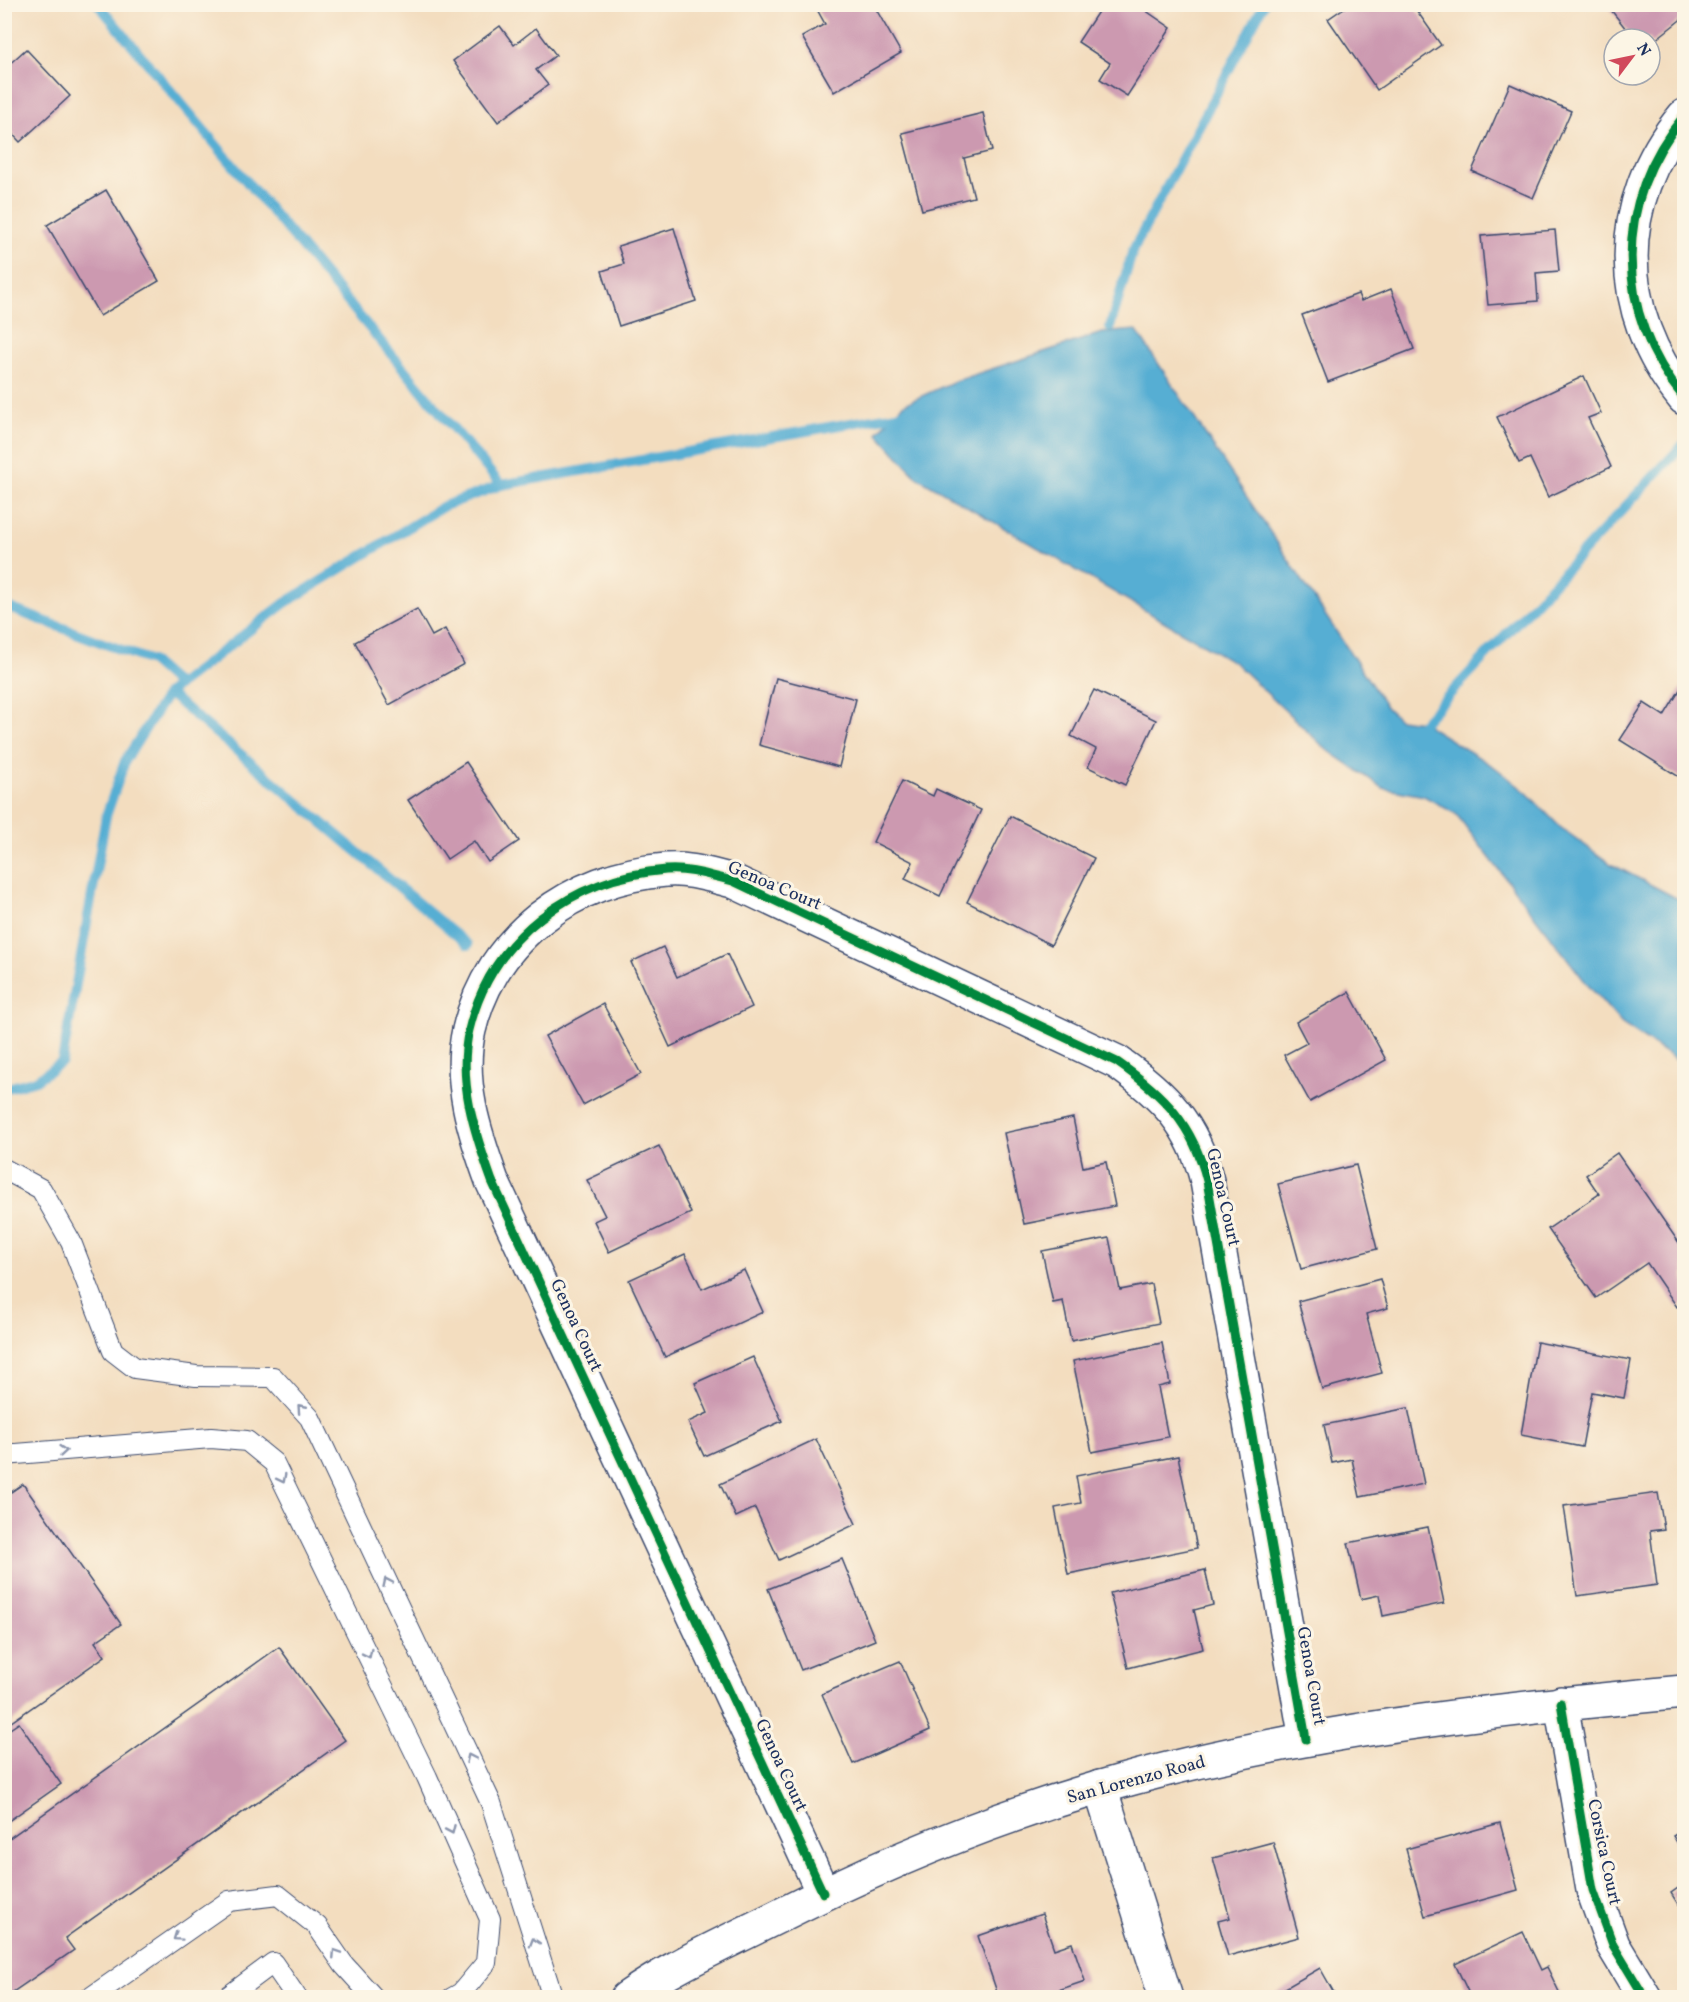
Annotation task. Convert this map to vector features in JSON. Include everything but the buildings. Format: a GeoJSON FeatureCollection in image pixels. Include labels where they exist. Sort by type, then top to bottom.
{"type":"FeatureCollection","features":[{"type":"Feature","properties":{"kind":"street"},"geometry":{"type":"LineString","coordinates":[[1684,116],[1659,149],[1648,174],[1630,242],[1636,308],[1647,339],[1664,372],[1684,398]]}},
{"type":"Feature","properties":{"kind":"street","name":"Genoa Court"},"geometry":{"type":"LineString","coordinates":[[823,1893],[492,1181],[476,1138],[468,1100],[465,1064],[468,1031],[479,999],[492,972],[508,948],[528,926],[556,905],[582,891],[608,882],[668,870],[696,872],[733,881],[1118,1062],[1164,1098],[1193,1139],[1208,1181],[1306,1739]]}},
{"type":"Feature","properties":{"kind":"street","name":"San Lorenzo Road"},"geometry":{"type":"LineString","coordinates":[[634,1996],[823,1893],[954,1836],[1100,1787],[1205,1760],[1306,1739],[1562,1703],[1684,1692]]}},
{"type":"Feature","properties":{"kind":"street","name":"Corsica Court"},"geometry":{"type":"LineString","coordinates":[[1562,1703],[1593,1890],[1613,1945],[1645,1998]]}},
{"type":"Feature","properties":{"kind":"street"},"geometry":{"type":"LineString","coordinates":[[1100,1787],[1166,1998]]}},
{"type":"Feature","properties":{"kind":"lane"},"geometry":{"type":"LineString","coordinates":[[4,1169],[41,1189],[71,1242],[113,1351],[135,1368],[196,1376],[273,1377],[310,1418],[491,1803],[553,1998]]}},
{"type":"Feature","properties":{"kind":"lane"},"geometry":{"type":"LineString","coordinates":[[4,1455],[211,1438],[247,1441],[274,1463],[427,1777],[490,1919],[486,1963],[461,1993],[452,1998]]}},
{"type":"Feature","properties":{"kind":"lane"},"geometry":{"type":"LineString","coordinates":[[90,1998],[229,1901],[278,1896],[317,1926],[344,1965],[374,1998]]}},
{"type":"Feature","properties":{"kind":"lane"},"geometry":{"type":"LineString","coordinates":[[226,1998],[273,1964],[297,1998]]}},
{"type":"Feature","properties":{"kind":"water"},"geometry":{"type":"Polygon","coordinates":[[[1136,330],[1387,708],[1399,719],[1422,722],[1496,768],[1527,793],[1560,827],[1611,864],[1684,902],[1684,1065],[1622,1024],[1587,984],[1456,814],[1424,796],[1383,788],[1326,749],[1235,663],[917,477],[877,433],[904,404],[955,381],[1102,333],[1136,330]]]}},
{"type":"Feature","properties":{"kind":"waterway"},"geometry":{"type":"LineString","coordinates":[[98,4],[501,485]]}},
{"type":"Feature","properties":{"kind":"waterway"},"geometry":{"type":"LineString","coordinates":[[1110,327],[1133,250],[1264,4]]}},
{"type":"Feature","properties":{"kind":"waterway"},"geometry":{"type":"LineString","coordinates":[[4,1089],[36,1080],[62,1062],[106,816],[125,761],[168,693],[285,603],[444,506],[501,485],[902,414]]}},
{"type":"Feature","properties":{"kind":"waterway"},"geometry":{"type":"LineString","coordinates":[[1421,725],[1684,444]]}},
{"type":"Feature","properties":{"kind":"waterway"},"geometry":{"type":"LineString","coordinates":[[4,606],[151,661],[178,685]]}},
{"type":"Feature","properties":{"kind":"waterway"},"geometry":{"type":"LineString","coordinates":[[168,693],[468,945]]}},
{"type":"Feature","properties":{"kind":"cycle path"},"geometry":{"type":"LineString","coordinates":[[1684,116],[1661,149],[1644,184],[1634,220],[1631,257],[1635,294],[1644,330],[1661,365],[1684,398]]}},
{"type":"Feature","properties":{"kind":"cycle path"},"geometry":{"type":"LineString","coordinates":[[823,1893],[492,1181],[474,1126],[465,1068],[469,1030],[480,997],[496,967],[516,940],[541,918],[569,899],[599,885],[632,875],[666,870],[683,870],[733,881],[1117,1062],[1149,1086],[1174,1112],[1194,1143],[1207,1181],[1306,1739]]}},
{"type":"Feature","properties":{"kind":"cycle path"},"geometry":{"type":"LineString","coordinates":[[1561,1703],[1593,1890],[1613,1945],[1645,1998]]}}]}
